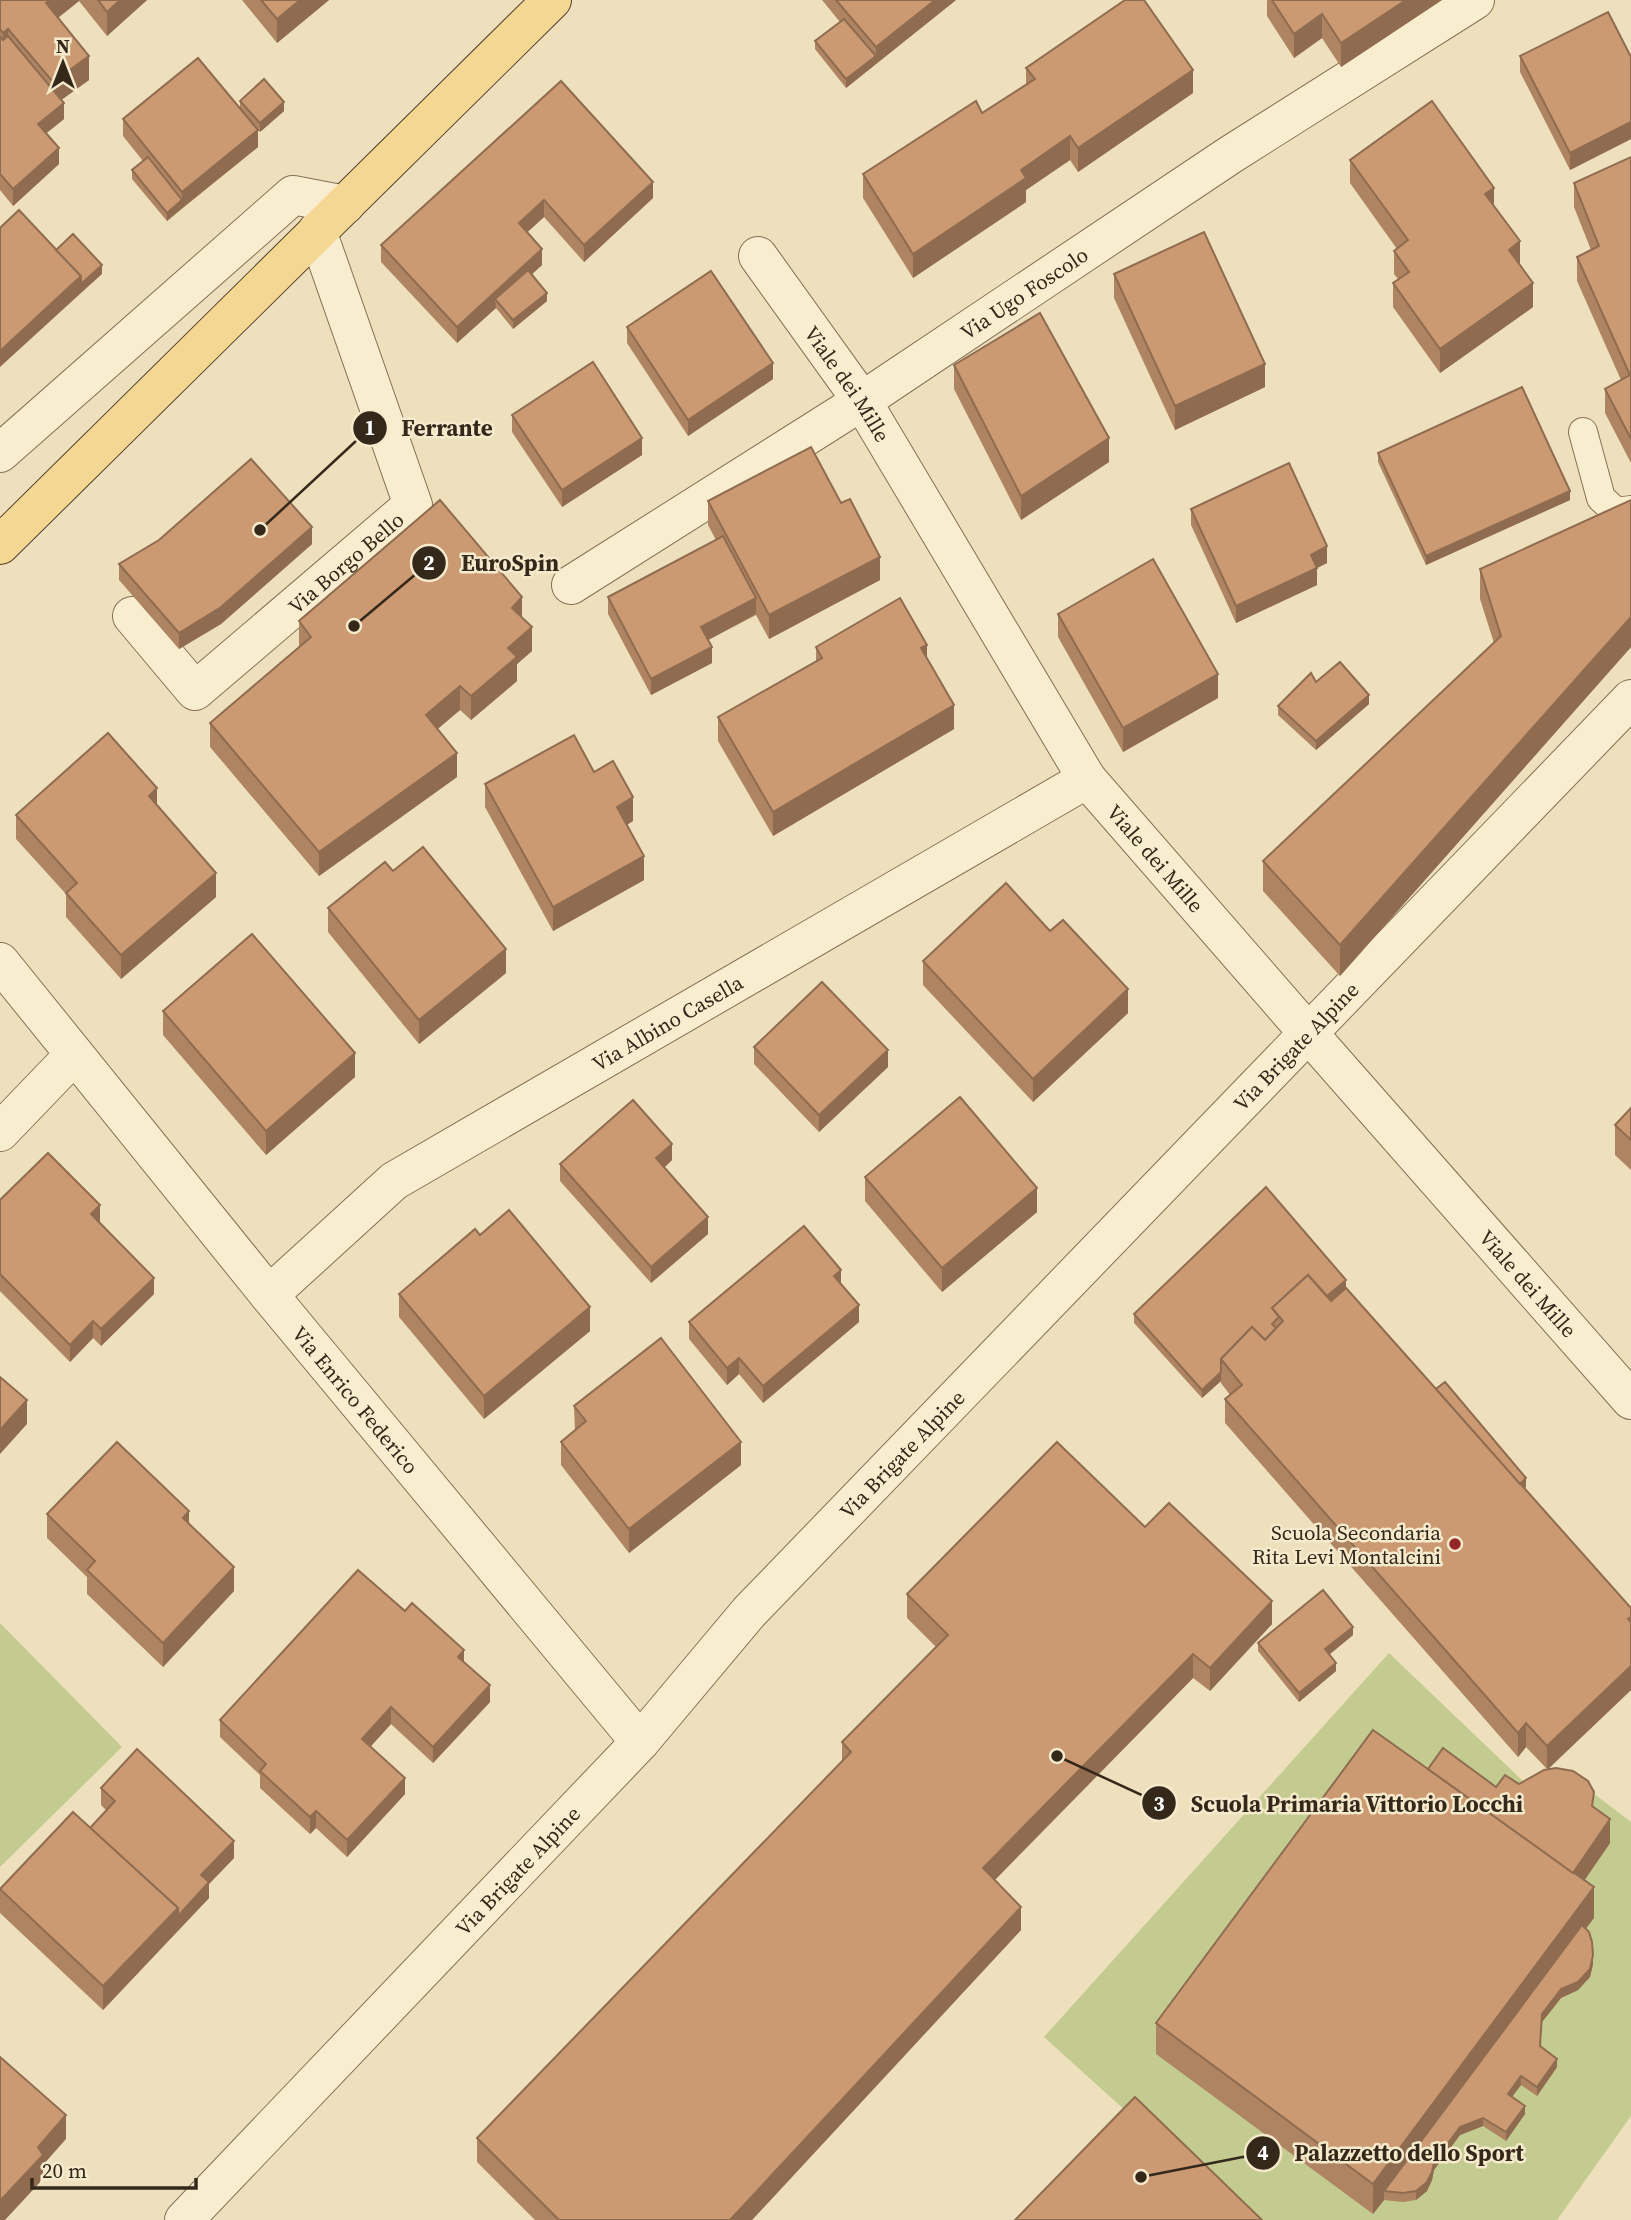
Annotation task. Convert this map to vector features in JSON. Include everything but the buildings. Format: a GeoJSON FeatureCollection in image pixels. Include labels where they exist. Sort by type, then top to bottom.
{"type":"FeatureCollection","features":[{"type":"Feature","properties":{"kind":"main road"},"geometry":{"type":"LineString","coordinates":[[0,545],[552,0]]}},
{"type":"Feature","properties":{"kind":"street","name":"Via Ugo Foscolo"},"geometry":{"type":"LineString","coordinates":[[570,585],[862,401],[1230,155],[1475,0]]}},
{"type":"Feature","properties":{"kind":"street"},"geometry":{"type":"LineString","coordinates":[[0,453],[293,195],[345,205]]}},
{"type":"Feature","properties":{"kind":"street","name":"Via Borgo Bello"},"geometry":{"type":"LineString","coordinates":[[132,616],[195,691],[412,505],[317,231]]}},
{"type":"Feature","properties":{"kind":"street","name":"Viale dei Mille"},"geometry":{"type":"LineString","coordinates":[[758,256],[862,401],[1087,779],[1631,1400]]}},
{"type":"Feature","properties":{"kind":"street","name":"Via Brigate Alpine"},"geometry":{"type":"LineString","coordinates":[[184,2220],[640,1742],[749,1612],[1631,699]]}},
{"type":"Feature","properties":{"kind":"street","name":"Via Albino Casella"},"geometry":{"type":"LineString","coordinates":[[270,1294],[394,1181],[1087,779]]}},
{"type":"Feature","properties":{"kind":"street","name":"Via Enrico Federico"},"geometry":{"type":"LineString","coordinates":[[0,962],[640,1742]]}},
{"type":"Feature","properties":{"kind":"street"},"geometry":{"type":"LineString","coordinates":[[0,1132],[74,1055]]}},
{"type":"Feature","properties":{"kind":"lane"},"geometry":{"type":"LineString","coordinates":[[1583,432],[1601,498],[1616,512],[1631,510]]}},
{"type":"Feature","properties":{"kind":"green space"},"geometry":{"type":"Polygon","coordinates":[[[0,1623],[122,1747],[0,1867],[0,1623]]]}},
{"type":"Feature","properties":{"kind":"green space"},"geometry":{"type":"Polygon","coordinates":[[[1389,1653],[1524,1782],[1580,1783],[1631,1822],[1631,2116],[1557,2220],[1027,2220],[1128,2113],[1044,2037],[1389,1653]]]}},
{"type":"Feature","properties":{"kind":"place","name":"Ferrante"},"geometry":{"type":"Point","coordinates":[260,530]}},
{"type":"Feature","properties":{"kind":"place","name":"EuroSpin"},"geometry":{"type":"Point","coordinates":[354,626]}},
{"type":"Feature","properties":{"kind":"place","name":"Scuola Secondaria Rita Levi Montalcini"},"geometry":{"type":"Point","coordinates":[1455,1544]}},
{"type":"Feature","properties":{"kind":"place","name":"Scuola Primaria Vittorio Locchi"},"geometry":{"type":"Point","coordinates":[1057,1756]}},
{"type":"Feature","properties":{"kind":"place","name":"Palazzetto dello Sport"},"geometry":{"type":"Point","coordinates":[1141,2177]}}]}
